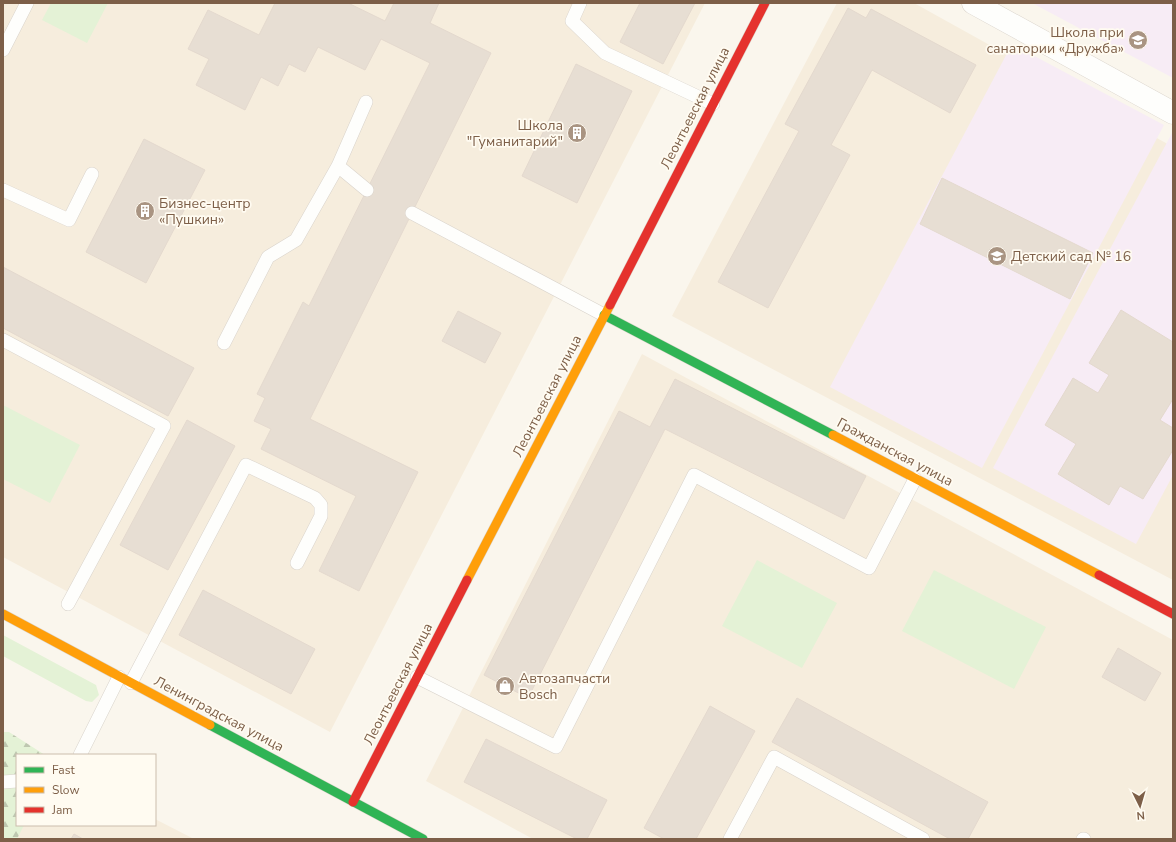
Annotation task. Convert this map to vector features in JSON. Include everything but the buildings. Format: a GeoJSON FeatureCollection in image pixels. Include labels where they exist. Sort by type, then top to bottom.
{"type":"FeatureCollection","features":[{"type":"Feature","properties":{"kind":"street","name":"Леонтьевская улица"},"geometry":{"type":"LineString","coordinates":[[353,802],[765,3]]}},
{"type":"Feature","properties":{"kind":"street"},"geometry":{"type":"LineString","coordinates":[[973,3],[1173,113]]}},
{"type":"Feature","properties":{"kind":"street","name":"Гражданская улица"},"geometry":{"type":"LineString","coordinates":[[604,315],[1173,614]]}},
{"type":"Feature","properties":{"kind":"street","name":"Ленинградская улица"},"geometry":{"type":"LineString","coordinates":[[3,614],[423,839]]}},
{"type":"Feature","properties":{"kind":"lane"},"geometry":{"type":"LineString","coordinates":[[3,50],[27,3]]}},
{"type":"Feature","properties":{"kind":"lane"},"geometry":{"type":"LineString","coordinates":[[580,3],[572,21],[605,53],[713,104]]}},
{"type":"Feature","properties":{"kind":"lane"},"geometry":{"type":"LineString","coordinates":[[224,343],[268,258],[296,240],[338,166],[366,102]]}},
{"type":"Feature","properties":{"kind":"lane"},"geometry":{"type":"LineString","coordinates":[[338,166],[367,190]]}},
{"type":"Feature","properties":{"kind":"lane"},"geometry":{"type":"LineString","coordinates":[[3,190],[69,220],[92,174]]}},
{"type":"Feature","properties":{"kind":"lane"},"geometry":{"type":"LineString","coordinates":[[412,213],[604,315]]}},
{"type":"Feature","properties":{"kind":"lane"},"geometry":{"type":"LineString","coordinates":[[3,340],[164,426],[68,604]]}},
{"type":"Feature","properties":{"kind":"lane"},"geometry":{"type":"LineString","coordinates":[[81,754],[125,680],[246,464],[315,498],[321,505],[321,516],[297,563]]}},
{"type":"Feature","properties":{"kind":"lane"},"geometry":{"type":"LineString","coordinates":[[417,677],[556,747],[694,476],[869,568],[915,478]]}},
{"type":"Feature","properties":{"kind":"lane"},"geometry":{"type":"LineString","coordinates":[[730,839],[774,757],[923,839]]}},
{"type":"Feature","properties":{"kind":"lane"},"geometry":{"type":"LineString","coordinates":[[3,782],[16,781]]}},
{"type":"Feature","properties":{"kind":"shaded area"},"geometry":{"type":"Polygon","coordinates":[[[3,3],[705,3],[330,732],[3,557],[3,3]]]}},
{"type":"Feature","properties":{"kind":"shaded area"},"geometry":{"type":"Polygon","coordinates":[[[837,3],[914,3],[1173,147],[1173,580],[672,316],[837,3]]]}},
{"type":"Feature","properties":{"kind":"shaded area","name":"Школа при санатории «Дружба»"},"geometry":{"type":"Polygon","coordinates":[[[1032,3],[1173,3],[1173,78],[1032,3]]]}},
{"type":"Feature","properties":{"kind":"shaded area","name":"Детский сад № 16"},"geometry":{"type":"Polygon","coordinates":[[[1012,44],[1164,125],[982,468],[830,387],[1012,44]]]}},
{"type":"Feature","properties":{"kind":"shaded area"},"geometry":{"type":"Polygon","coordinates":[[[1172,133],[1173,475],[1136,544],[993,468],[1172,133]]]}},
{"type":"Feature","properties":{"kind":"shaded area"},"geometry":{"type":"Polygon","coordinates":[[[642,354],[1173,640],[1173,839],[533,839],[426,781],[642,354]]]}},
{"type":"Feature","properties":{"kind":"shaded area"},"geometry":{"type":"Polygon","coordinates":[[[3,740],[16,754],[16,826],[156,826],[156,820],[194,839],[3,839],[3,740]]]}},
{"type":"Feature","properties":{"kind":"green space"},"geometry":{"type":"Polygon","coordinates":[[[51,3],[108,3],[87,43],[42,20],[51,3]]]}},
{"type":"Feature","properties":{"kind":"green space"},"geometry":{"type":"Polygon","coordinates":[[[3,405],[80,445],[50,503],[3,479],[3,405]]]}},
{"type":"Feature","properties":{"kind":"green space"},"geometry":{"type":"Polygon","coordinates":[[[757,560],[837,603],[802,668],[722,626],[757,560]]]}},
{"type":"Feature","properties":{"kind":"green space"},"geometry":{"type":"Polygon","coordinates":[[[934,570],[1046,627],[1014,689],[902,631],[934,570]]]}},
{"type":"Feature","properties":{"kind":"green space"},"geometry":{"type":"Polygon","coordinates":[[[3,635],[96,685],[99,695],[92,702],[86,701],[3,656],[3,635]]]}},
{"type":"Feature","properties":{"kind":"green space"},"geometry":{"type":"Polygon","coordinates":[[[3,732],[9,732],[43,754],[16,754],[16,826],[24,826],[17,839],[3,839],[3,732]]]}},
{"type":"Feature","properties":{"kind":"traffic: fast"},"geometry":{"type":"LineString","coordinates":[[604,315],[833,435]]}},
{"type":"Feature","properties":{"kind":"traffic: fast"},"geometry":{"type":"LineString","coordinates":[[210,725],[423,839]]}},
{"type":"Feature","properties":{"kind":"traffic: slow"},"geometry":{"type":"LineString","coordinates":[[467,580],[610,305]]}},
{"type":"Feature","properties":{"kind":"traffic: slow"},"geometry":{"type":"LineString","coordinates":[[833,435],[1099,575]]}},
{"type":"Feature","properties":{"kind":"traffic: slow"},"geometry":{"type":"LineString","coordinates":[[3,614],[210,725]]}},
{"type":"Feature","properties":{"kind":"traffic: jam"},"geometry":{"type":"LineString","coordinates":[[610,305],[765,3]]}},
{"type":"Feature","properties":{"kind":"traffic: jam"},"geometry":{"type":"LineString","coordinates":[[1099,575],[1173,614]]}},
{"type":"Feature","properties":{"kind":"traffic: jam"},"geometry":{"type":"LineString","coordinates":[[353,802],[467,580]]}},
{"type":"Feature","properties":{"kind":"place","name":"Школа при санатории «Дружба»"},"geometry":{"type":"Point","coordinates":[1138,40]}},
{"type":"Feature","properties":{"kind":"place","name":"Школа \"Гуманитарий\""},"geometry":{"type":"Point","coordinates":[577,133]}},
{"type":"Feature","properties":{"kind":"place","name":"Бизнес-центр «Пушкин»"},"geometry":{"type":"Point","coordinates":[145,211]}},
{"type":"Feature","properties":{"kind":"place","name":"Детский сад № 16"},"geometry":{"type":"Point","coordinates":[997,256]}},
{"type":"Feature","properties":{"kind":"place","name":"Автозапчасти Bosch"},"geometry":{"type":"Point","coordinates":[505,686]}}]}
